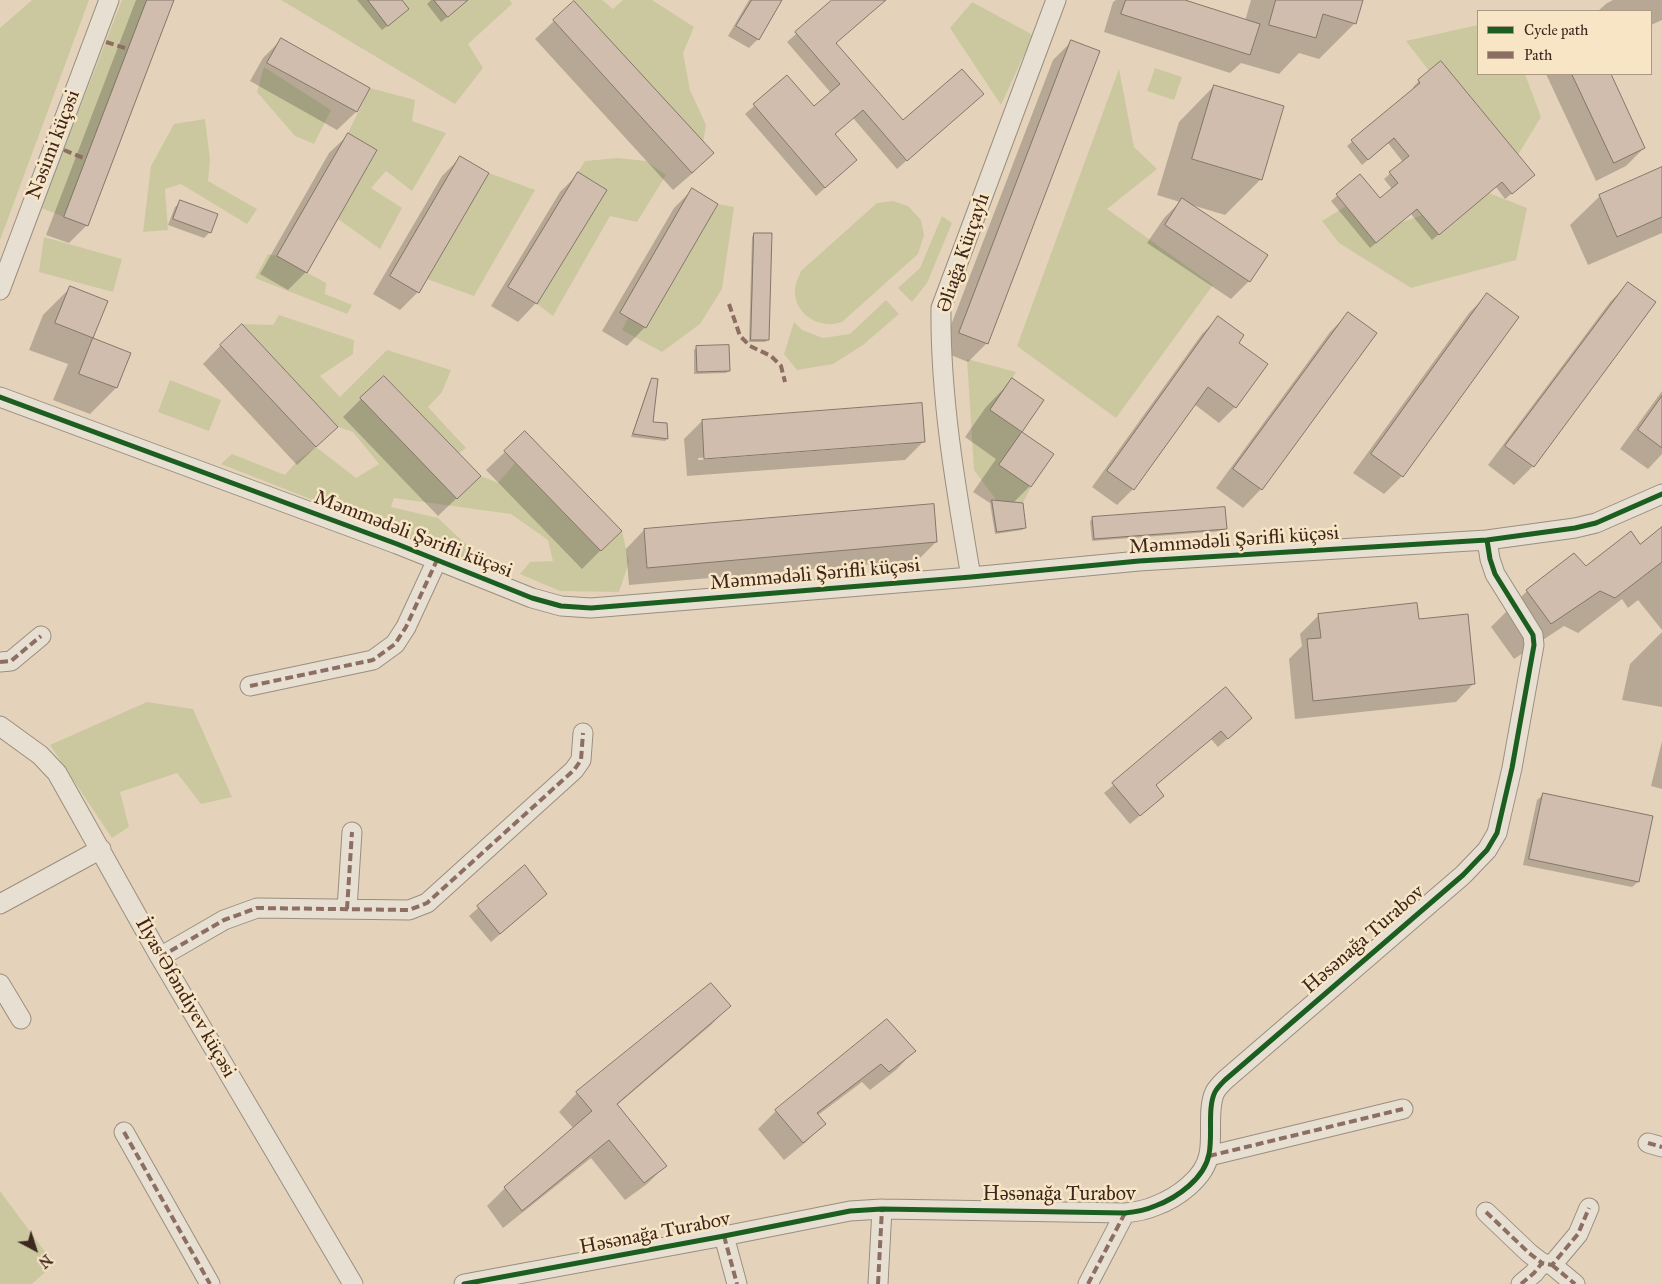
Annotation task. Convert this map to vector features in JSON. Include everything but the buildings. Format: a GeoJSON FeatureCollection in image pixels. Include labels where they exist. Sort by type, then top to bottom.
{"type":"FeatureCollection","features":[{"type":"Feature","properties":{"kind":"street","name":"Nəsimi küçəsi"},"geometry":{"type":"LineString","coordinates":[[0,290],[109,0]]}},
{"type":"Feature","properties":{"kind":"street","name":"Əliağa Kürçaylı"},"geometry":{"type":"LineString","coordinates":[[972,577],[956,481],[940,352],[941,308],[1053,1]]}},
{"type":"Feature","properties":{"kind":"street","name":"Məmmədəli Şərifli küçəsi"},"geometry":{"type":"LineString","coordinates":[[0,396],[438,560],[532,598],[561,606],[591,608],[972,577],[1139,561],[1487,540],[1575,528],[1596,523],[1662,494]]}},
{"type":"Feature","properties":{"kind":"street","name":"Həsənağa Turabov"},"geometry":{"type":"LineString","coordinates":[[464,1284],[850,1211],[882,1209],[1125,1213],[1156,1206],[1173,1198],[1194,1180],[1204,1168],[1209,1156],[1212,1104],[1215,1092],[1225,1080],[1463,875],[1487,850],[1497,833],[1512,768],[1534,645],[1533,634],[1495,574],[1487,540]]}},
{"type":"Feature","properties":{"kind":"street"},"geometry":{"type":"LineString","coordinates":[[250,686],[373,660],[395,644],[406,627],[438,560]]}},
{"type":"Feature","properties":{"kind":"street"},"geometry":{"type":"LineString","coordinates":[[0,662],[11,661],[40,636]]}},
{"type":"Feature","properties":{"kind":"street","name":"İlyas Əfəndiyev küçəsi"},"geometry":{"type":"LineString","coordinates":[[0,726],[40,755],[57,774],[160,957],[353,1284]]}},
{"type":"Feature","properties":{"kind":"street"},"geometry":{"type":"LineString","coordinates":[[160,957],[224,920],[257,908],[409,910],[427,903],[574,770],[581,760],[583,734]]}},
{"type":"Feature","properties":{"kind":"street"},"geometry":{"type":"LineString","coordinates":[[347,909],[352,832]]}},
{"type":"Feature","properties":{"kind":"street"},"geometry":{"type":"LineString","coordinates":[[0,904],[100,849]]}},
{"type":"Feature","properties":{"kind":"street"},"geometry":{"type":"LineString","coordinates":[[0,984],[21,1019]]}},
{"type":"Feature","properties":{"kind":"street"},"geometry":{"type":"LineString","coordinates":[[1209,1156],[1403,1109]]}},
{"type":"Feature","properties":{"kind":"street"},"geometry":{"type":"LineString","coordinates":[[124,1132],[210,1284]]}},
{"type":"Feature","properties":{"kind":"street"},"geometry":{"type":"LineString","coordinates":[[1521,1284],[1547,1264],[1578,1234],[1589,1208]]}},
{"type":"Feature","properties":{"kind":"street"},"geometry":{"type":"LineString","coordinates":[[878,1284],[882,1209]]}},
{"type":"Feature","properties":{"kind":"street"},"geometry":{"type":"LineString","coordinates":[[1486,1212],[1529,1254],[1575,1284]]}},
{"type":"Feature","properties":{"kind":"street"},"geometry":{"type":"LineString","coordinates":[[1088,1284],[1125,1213]]}},
{"type":"Feature","properties":{"kind":"street"},"geometry":{"type":"LineString","coordinates":[[724,1236],[737,1284]]}},
{"type":"Feature","properties":{"kind":"shaded area"},"geometry":{"type":"Polygon","coordinates":[[[32,0],[89,0],[0,240],[0,28],[32,0]]]}},
{"type":"Feature","properties":{"kind":"shaded area"},"geometry":{"type":"Polygon","coordinates":[[[122,0],[147,0],[64,217],[41,208],[122,0]]]}},
{"type":"Feature","properties":{"kind":"shaded area"},"geometry":{"type":"Polygon","coordinates":[[[281,0],[368,0],[388,25],[409,9],[402,0],[434,0],[448,17],[468,0],[510,0],[512,4],[468,44],[483,68],[455,104],[281,0]]]}},
{"type":"Feature","properties":{"kind":"shaded area"},"geometry":{"type":"Polygon","coordinates":[[[573,0],[602,0],[613,9],[623,0],[652,0],[694,27],[683,53],[690,90],[706,125],[703,143],[573,0]]]}},
{"type":"Feature","properties":{"kind":"shaded area"},"geometry":{"type":"Polygon","coordinates":[[[972,2],[1033,35],[1001,105],[950,28],[972,2]]]}},
{"type":"Feature","properties":{"kind":"shaded area"},"geometry":{"type":"Polygon","coordinates":[[[1477,25],[1477,75],[1525,75],[1541,117],[1518,155],[1441,61],[1429,71],[1406,41],[1477,25]]]}},
{"type":"Feature","properties":{"kind":"shaded area"},"geometry":{"type":"Polygon","coordinates":[[[264,67],[331,110],[314,144],[295,136],[257,92],[264,67]]]}},
{"type":"Feature","properties":{"kind":"shaded area"},"geometry":{"type":"Polygon","coordinates":[[[1155,68],[1182,77],[1174,100],[1147,91],[1155,68]]]}},
{"type":"Feature","properties":{"kind":"shaded area"},"geometry":{"type":"Polygon","coordinates":[[[1119,69],[1134,147],[1157,169],[1107,209],[1213,285],[1116,418],[1017,346],[1119,69]]]}},
{"type":"Feature","properties":{"kind":"shaded area"},"geometry":{"type":"Polygon","coordinates":[[[370,88],[415,100],[412,121],[446,133],[412,191],[386,171],[371,188],[402,208],[380,249],[338,219],[377,150],[348,133],[370,88]]]}},
{"type":"Feature","properties":{"kind":"shaded area"},"geometry":{"type":"Polygon","coordinates":[[[205,119],[210,160],[208,181],[257,209],[247,224],[181,184],[165,189],[168,230],[143,232],[151,166],[174,124],[205,119]]]}},
{"type":"Feature","properties":{"kind":"shaded area"},"geometry":{"type":"Polygon","coordinates":[[[618,158],[646,161],[666,175],[637,222],[610,216],[553,316],[537,304],[607,190],[578,172],[585,161],[618,158]]]}},
{"type":"Feature","properties":{"kind":"shaded area"},"geometry":{"type":"Polygon","coordinates":[[[489,173],[535,190],[474,296],[427,279],[489,173]]]}},
{"type":"Feature","properties":{"kind":"shaded area"},"geometry":{"type":"Polygon","coordinates":[[[1489,193],[1527,208],[1516,260],[1411,288],[1339,243],[1322,221],[1346,206],[1376,243],[1402,222],[1422,215],[1443,231],[1489,193]]]}},
{"type":"Feature","properties":{"kind":"shaded area"},"geometry":{"type":"Polygon","coordinates":[[[893,201],[908,206],[921,220],[924,235],[918,254],[842,322],[834,324],[821,323],[805,315],[798,305],[795,294],[796,282],[801,271],[877,203],[893,201]]]}},
{"type":"Feature","properties":{"kind":"shaded area"},"geometry":{"type":"Polygon","coordinates":[[[718,204],[734,207],[722,289],[700,324],[662,352],[622,330],[628,318],[646,328],[718,204]]]}},
{"type":"Feature","properties":{"kind":"shaded area"},"geometry":{"type":"Polygon","coordinates":[[[942,216],[952,223],[927,283],[912,302],[898,288],[920,268],[942,216]]]}},
{"type":"Feature","properties":{"kind":"shaded area"},"geometry":{"type":"Polygon","coordinates":[[[44,237],[122,259],[113,292],[39,272],[44,237]]]}},
{"type":"Feature","properties":{"kind":"shaded area"},"geometry":{"type":"Polygon","coordinates":[[[268,254],[277,256],[326,283],[325,294],[352,305],[347,314],[255,278],[268,254]]]}},
{"type":"Feature","properties":{"kind":"shaded area"},"geometry":{"type":"Polygon","coordinates":[[[886,300],[899,314],[863,345],[833,364],[797,370],[784,354],[794,322],[802,330],[823,338],[850,334],[886,300]]]}},
{"type":"Feature","properties":{"kind":"shaded area"},"geometry":{"type":"Polygon","coordinates":[[[279,315],[354,340],[353,354],[320,376],[340,397],[387,350],[451,370],[442,392],[428,407],[466,448],[459,453],[384,376],[361,398],[481,476],[498,483],[515,463],[601,551],[622,531],[629,562],[619,592],[560,591],[520,574],[530,562],[553,561],[548,540],[511,514],[394,498],[391,507],[438,518],[473,551],[468,561],[221,464],[232,454],[285,475],[297,461],[316,447],[356,478],[379,464],[353,432],[338,427],[242,324],[273,325],[279,315]]]}},
{"type":"Feature","properties":{"kind":"shaded area"},"geometry":{"type":"Polygon","coordinates":[[[967,359],[1016,372],[1012,379],[1022,432],[999,465],[1031,487],[1023,503],[997,501],[974,470],[967,359]]]}},
{"type":"Feature","properties":{"kind":"shaded area"},"geometry":{"type":"Polygon","coordinates":[[[170,380],[221,400],[209,431],[158,412],[170,380]]]}},
{"type":"Feature","properties":{"kind":"shaded area"},"geometry":{"type":"Polygon","coordinates":[[[147,702],[193,709],[232,797],[201,804],[177,773],[120,792],[129,827],[112,838],[50,745],[147,702]]]}},
{"type":"Feature","properties":{"kind":"shaded area"},"geometry":{"type":"Polygon","coordinates":[[[0,1191],[54,1264],[32,1284],[0,1284],[0,1191]]]}},
{"type":"Feature","properties":{"kind":"marked path"},"geometry":{"type":"LineString","coordinates":[[106,42],[128,49]]}},
{"type":"Feature","properties":{"kind":"marked path"},"geometry":{"type":"LineString","coordinates":[[64,150],[86,159]]}},
{"type":"Feature","properties":{"kind":"marked path"},"geometry":{"type":"LineString","coordinates":[[729,304],[740,336],[750,346],[771,356],[781,366],[785,382]]}},
{"type":"Feature","properties":{"kind":"marked path"},"geometry":{"type":"LineString","coordinates":[[250,686],[373,660],[395,644],[406,627],[437,560]]}},
{"type":"Feature","properties":{"kind":"marked path"},"geometry":{"type":"LineString","coordinates":[[0,662],[11,661],[41,636]]}},
{"type":"Feature","properties":{"kind":"marked path"},"geometry":{"type":"LineString","coordinates":[[160,957],[224,920],[257,908],[409,910],[427,903],[574,770],[581,760],[583,733]]}},
{"type":"Feature","properties":{"kind":"marked path"},"geometry":{"type":"LineString","coordinates":[[347,909],[352,832]]}},
{"type":"Feature","properties":{"kind":"marked path"},"geometry":{"type":"LineString","coordinates":[[1209,1156],[1403,1109]]}},
{"type":"Feature","properties":{"kind":"marked path"},"geometry":{"type":"LineString","coordinates":[[124,1132],[210,1284]]}},
{"type":"Feature","properties":{"kind":"marked path"},"geometry":{"type":"LineString","coordinates":[[1648,1143],[1662,1147]]}},
{"type":"Feature","properties":{"kind":"marked path"},"geometry":{"type":"LineString","coordinates":[[1521,1284],[1542,1263],[1552,1265],[1578,1234],[1589,1208]]}},
{"type":"Feature","properties":{"kind":"marked path"},"geometry":{"type":"LineString","coordinates":[[878,1284],[882,1209]]}},
{"type":"Feature","properties":{"kind":"marked path"},"geometry":{"type":"LineString","coordinates":[[1486,1212],[1542,1263]]}},
{"type":"Feature","properties":{"kind":"marked path"},"geometry":{"type":"LineString","coordinates":[[1088,1284],[1125,1213]]}},
{"type":"Feature","properties":{"kind":"marked path"},"geometry":{"type":"LineString","coordinates":[[724,1236],[737,1284]]}},
{"type":"Feature","properties":{"kind":"marked path"},"geometry":{"type":"LineString","coordinates":[[1552,1265],[1575,1284]]}},
{"type":"Feature","properties":{"kind":"cycle path"},"geometry":{"type":"LineString","coordinates":[[0,397],[397,544],[532,598],[561,606],[591,608],[971,577],[1139,561],[1487,540],[1575,528],[1596,523],[1662,494]]}},
{"type":"Feature","properties":{"kind":"cycle path"},"geometry":{"type":"LineString","coordinates":[[464,1284],[850,1211],[882,1209],[1125,1213],[1152,1207],[1181,1192],[1196,1179],[1206,1163],[1210,1147],[1211,1106],[1215,1092],[1225,1080],[1463,875],[1487,850],[1497,833],[1512,768],[1534,645],[1533,635],[1495,574],[1487,540]]}}]}
